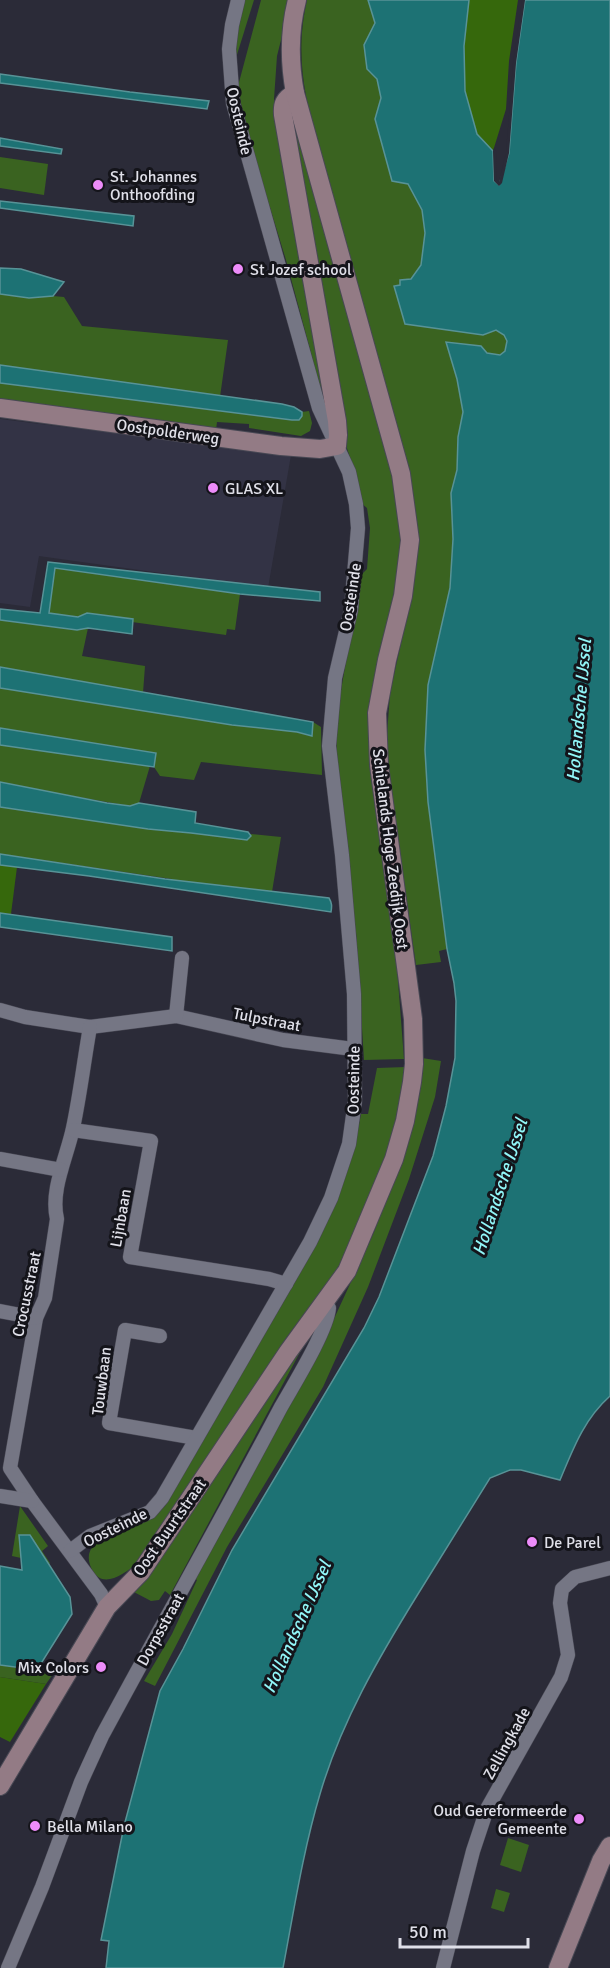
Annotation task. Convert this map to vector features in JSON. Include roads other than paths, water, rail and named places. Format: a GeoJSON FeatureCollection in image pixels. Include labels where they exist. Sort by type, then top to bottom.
{"type":"FeatureCollection","features":[{"type":"Feature","properties":{"kind":"street","name":"Oosteinde"},"geometry":{"type":"LineString","coordinates":[[107,1607],[101,1594],[70,1551],[90,1536],[150,1512],[162,1498],[310,1242],[331,1198],[349,1144],[355,1101],[354,994],[342,855],[328,746],[335,678],[351,610],[357,560],[356,504],[349,472],[319,408],[233,103],[229,49],[231,25],[237,0]]}},
{"type":"Feature","properties":{"kind":"street","name":"Schielands Hoge Zeedijk Oost"},"geometry":{"type":"LineString","coordinates":[[297,0],[290,41],[295,93],[401,474],[410,540],[403,596],[377,713],[379,765],[413,1019],[414,1064],[405,1121],[387,1176],[347,1271],[324,1301]]}},
{"type":"Feature","properties":{"kind":"street","name":"Oosteinde"},"geometry":{"type":"LineString","coordinates":[[295,93],[284,101],[283,115],[337,421],[337,446]]}},
{"type":"Feature","properties":{"kind":"street","name":"Oostpolderweg"},"geometry":{"type":"LineString","coordinates":[[0,408],[281,446],[320,449],[337,446]]}},
{"type":"Feature","properties":{"kind":"street"},"geometry":{"type":"LineString","coordinates":[[176,1016],[182,958]]}},
{"type":"Feature","properties":{"kind":"street","name":"Tulpstraat"},"geometry":{"type":"LineString","coordinates":[[0,1010],[25,1017],[90,1027],[176,1016],[283,1040],[353,1049]]}},
{"type":"Feature","properties":{"kind":"street","name":"Crocusstraat"},"geometry":{"type":"LineString","coordinates":[[70,1551],[5,1467],[36,1318],[45,1298],[57,1219],[54,1206],[61,1170],[73,1130],[90,1027]]}},
{"type":"Feature","properties":{"kind":"street","name":"Lijnbaan"},"geometry":{"type":"LineString","coordinates":[[73,1130],[151,1142],[130,1257],[269,1279],[286,1284]]}},
{"type":"Feature","properties":{"kind":"street"},"geometry":{"type":"LineString","coordinates":[[0,1160],[61,1170]]}},
{"type":"Feature","properties":{"kind":"street","name":"Oost Buurtstraat"},"geometry":{"type":"LineString","coordinates":[[0,1786],[107,1607],[141,1572],[324,1301]]}},
{"type":"Feature","properties":{"kind":"street","name":"Dorpsstraat"},"geometry":{"type":"LineString","coordinates":[[8,1968],[42,1887],[81,1782],[102,1736],[318,1338],[328,1315],[329,1308],[324,1301]]}},
{"type":"Feature","properties":{"kind":"street"},"geometry":{"type":"LineString","coordinates":[[0,1311],[36,1318]]}},
{"type":"Feature","properties":{"kind":"street","name":"Touwbaan"},"geometry":{"type":"LineString","coordinates":[[160,1336],[125,1330],[109,1423],[196,1438]]}},
{"type":"Feature","properties":{"kind":"street"},"geometry":{"type":"LineString","coordinates":[[0,1496],[32,1501]]}},
{"type":"Feature","properties":{"kind":"street","name":"Zellingkade"},"geometry":{"type":"LineString","coordinates":[[443,1968],[473,1851],[488,1809],[561,1677],[568,1655],[560,1603],[562,1589],[575,1577],[610,1568]]}},
{"type":"Feature","properties":{"kind":"street"},"geometry":{"type":"LineString","coordinates":[[558,1968],[601,1861],[610,1846]]}},
{"type":"Feature","properties":{"kind":"water","name":"Hollandsche IJssel"},"geometry":{"type":"Polygon","coordinates":[[[368,0],[469,0],[464,46],[465,91],[477,134],[493,151],[494,181],[499,185],[509,153],[516,63],[525,0],[610,0],[610,1396],[586,1425],[560,1480],[521,1470],[510,1470],[490,1478],[389,1642],[350,1716],[320,1794],[299,1881],[283,1968],[106,1968],[109,1941],[101,1940],[124,1826],[160,1691],[232,1550],[364,1328],[379,1297],[433,1156],[455,1058],[456,1001],[428,802],[425,750],[428,685],[450,588],[453,539],[451,493],[457,470],[458,437],[463,412],[457,379],[446,342],[481,346],[487,353],[500,355],[505,351],[507,341],[504,335],[496,330],[483,335],[405,324],[394,286],[400,285],[400,280],[411,279],[421,265],[425,233],[422,210],[408,184],[392,181],[375,119],[381,98],[377,79],[367,69],[364,45],[375,23],[368,0]]]}},
{"type":"Feature","properties":{"kind":"water"},"geometry":{"type":"Polygon","coordinates":[[[0,74],[209,101],[207,109],[0,83],[0,74]]]}},
{"type":"Feature","properties":{"kind":"water"},"geometry":{"type":"Polygon","coordinates":[[[0,138],[62,149],[61,154],[0,146],[0,138]]]}},
{"type":"Feature","properties":{"kind":"water"},"geometry":{"type":"Polygon","coordinates":[[[0,201],[134,216],[133,226],[0,208],[0,201]]]}},
{"type":"Feature","properties":{"kind":"water"},"geometry":{"type":"Polygon","coordinates":[[[0,268],[21,269],[64,282],[53,296],[29,298],[0,294],[0,268]]]}},
{"type":"Feature","properties":{"kind":"water"},"geometry":{"type":"Polygon","coordinates":[[[0,365],[282,404],[294,407],[302,412],[302,416],[299,420],[292,420],[0,383],[0,365]]]}},
{"type":"Feature","properties":{"kind":"water"},"geometry":{"type":"Polygon","coordinates":[[[48,562],[320,592],[320,601],[240,594],[55,568],[49,613],[78,617],[87,613],[133,619],[132,634],[88,628],[77,630],[0,620],[0,609],[40,613],[48,562]]]}},
{"type":"Feature","properties":{"kind":"water"},"geometry":{"type":"Polygon","coordinates":[[[0,667],[313,722],[312,736],[0,688],[0,667]]]}},
{"type":"Feature","properties":{"kind":"water"},"geometry":{"type":"Polygon","coordinates":[[[0,728],[156,753],[154,767],[0,745],[0,728]]]}},
{"type":"Feature","properties":{"kind":"water"},"geometry":{"type":"Polygon","coordinates":[[[0,782],[107,803],[130,806],[139,803],[196,812],[195,823],[248,832],[251,836],[247,840],[148,829],[0,807],[0,782]]]}},
{"type":"Feature","properties":{"kind":"water"},"geometry":{"type":"Polygon","coordinates":[[[0,854],[165,879],[329,898],[332,905],[331,912],[0,865],[0,854]]]}},
{"type":"Feature","properties":{"kind":"water"},"geometry":{"type":"Polygon","coordinates":[[[0,913],[172,937],[172,951],[0,927],[0,913]]]}},
{"type":"Feature","properties":{"kind":"water"},"geometry":{"type":"Polygon","coordinates":[[[19,1535],[30,1535],[70,1597],[72,1614],[37,1670],[0,1665],[0,1566],[22,1570],[19,1535]]]}},
{"type":"Feature","properties":{"kind":"place","name":"St. Johannes Onthoofding"},"geometry":{"type":"Point","coordinates":[98,185]}},
{"type":"Feature","properties":{"kind":"place","name":"St Jozef school"},"geometry":{"type":"Point","coordinates":[238,269]}},
{"type":"Feature","properties":{"kind":"place","name":"GLAS XL"},"geometry":{"type":"Point","coordinates":[213,488]}},
{"type":"Feature","properties":{"kind":"place","name":"De Parel"},"geometry":{"type":"Point","coordinates":[532,1542]}},
{"type":"Feature","properties":{"kind":"place","name":"Mix Colors"},"geometry":{"type":"Point","coordinates":[101,1667]}},
{"type":"Feature","properties":{"kind":"place","name":"Oud Gereformeerde Gemeente"},"geometry":{"type":"Point","coordinates":[579,1819]}},
{"type":"Feature","properties":{"kind":"place","name":"Bella Milano"},"geometry":{"type":"Point","coordinates":[35,1826]}}]}
